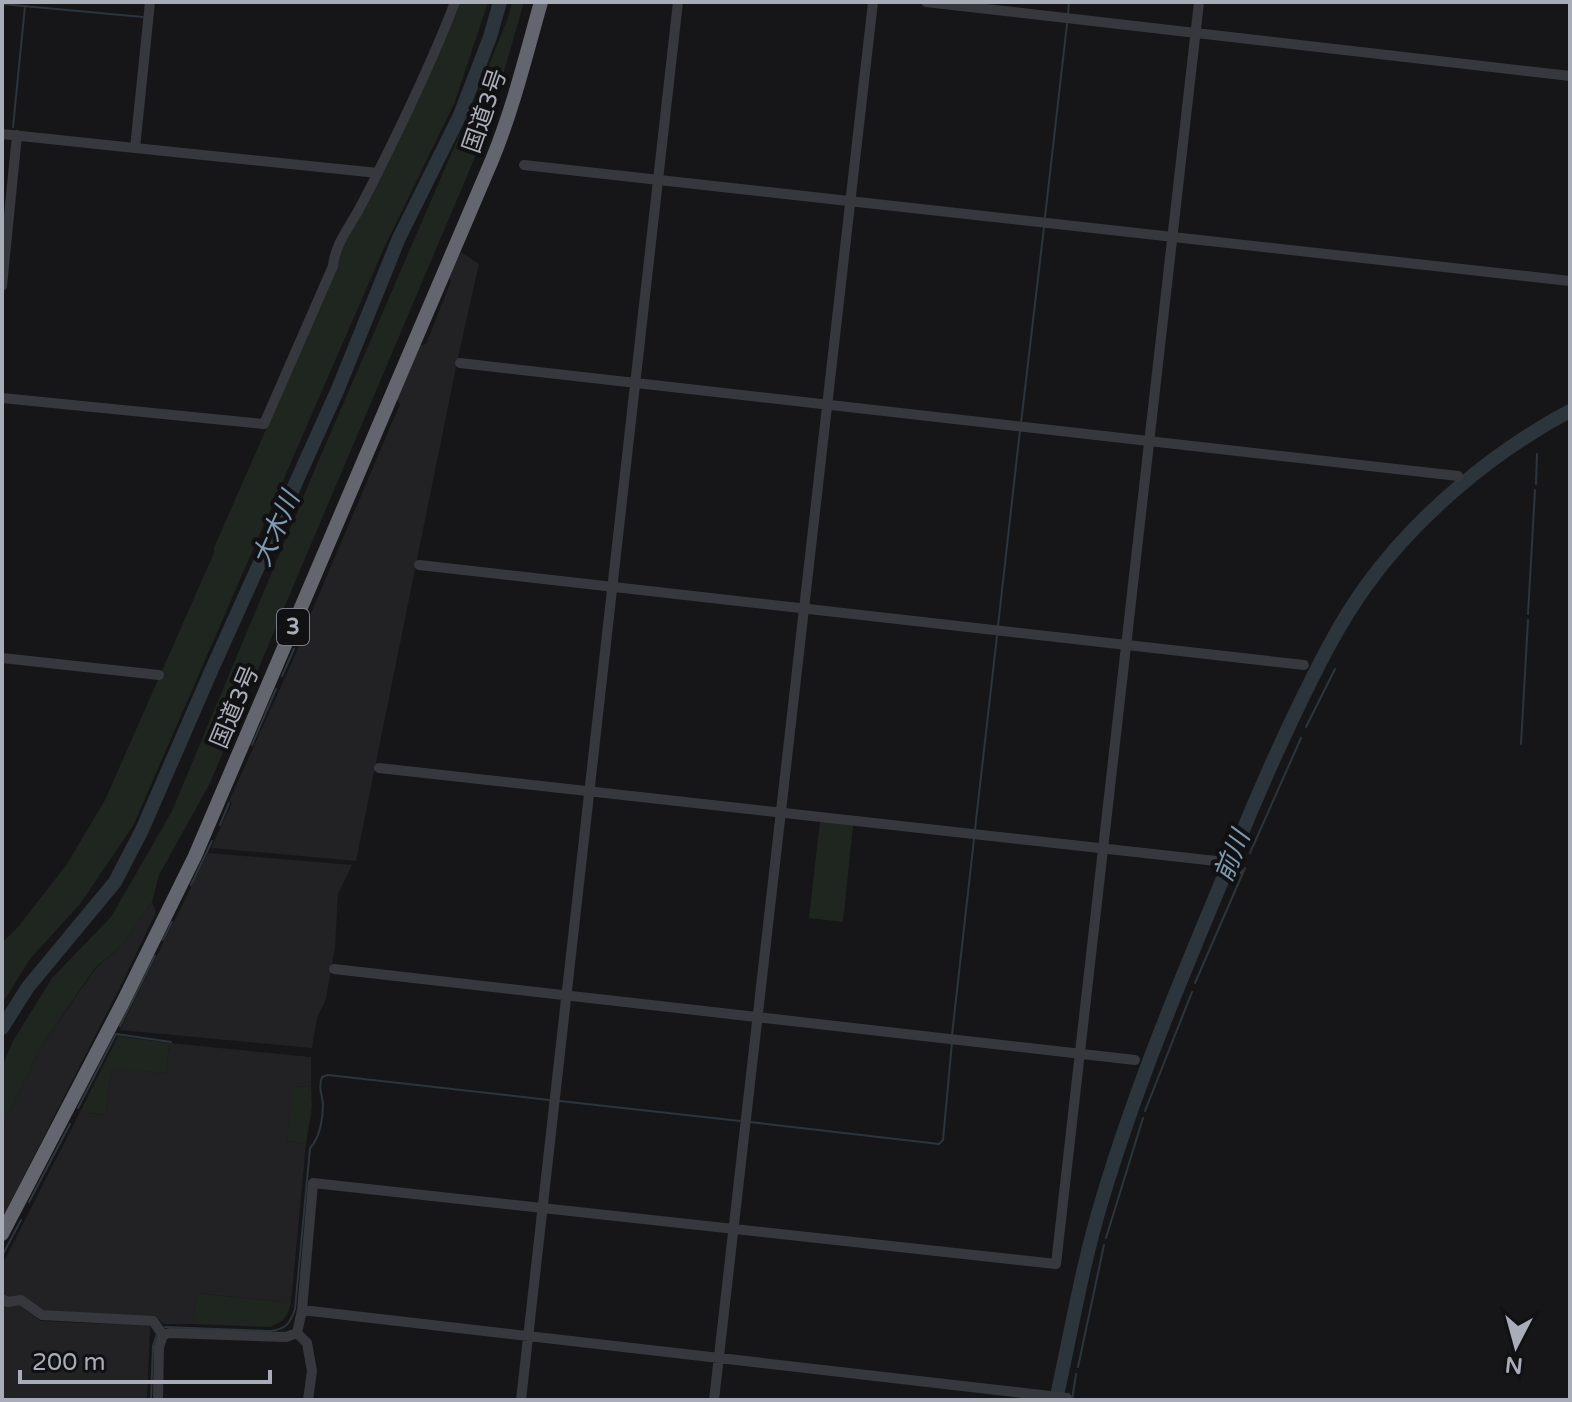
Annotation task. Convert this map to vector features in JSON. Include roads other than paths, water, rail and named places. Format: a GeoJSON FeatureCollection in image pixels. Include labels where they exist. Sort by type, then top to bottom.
{"type":"FeatureCollection","features":[{"type":"Feature","properties":{"kind":"highway","name":"国道3号"},"geometry":{"type":"LineString","coordinates":[[2,1234],[195,856],[492,160],[517,89],[541,2]]}},
{"type":"Feature","properties":{"kind":"street"},"geometry":{"type":"LineString","coordinates":[[135,148],[150,2]]}},
{"type":"Feature","properties":{"kind":"street"},"geometry":{"type":"LineString","coordinates":[[2,398],[264,424],[333,266],[334,255],[347,225],[378,173],[439,44],[455,2]]}},
{"type":"Feature","properties":{"kind":"street"},"geometry":{"type":"LineString","coordinates":[[521,1400],[678,2]]}},
{"type":"Feature","properties":{"kind":"street"},"geometry":{"type":"LineString","coordinates":[[714,1400],[873,2]]}},
{"type":"Feature","properties":{"kind":"street"},"geometry":{"type":"LineString","coordinates":[[926,2],[1570,76]]}},
{"type":"Feature","properties":{"kind":"street"},"geometry":{"type":"LineString","coordinates":[[297,1333],[302,1310],[313,1183],[1056,1264],[1199,2]]}},
{"type":"Feature","properties":{"kind":"street"},"geometry":{"type":"LineString","coordinates":[[2,134],[378,173]]}},
{"type":"Feature","properties":{"kind":"street"},"geometry":{"type":"LineString","coordinates":[[2,286],[17,135]]}},
{"type":"Feature","properties":{"kind":"street"},"geometry":{"type":"LineString","coordinates":[[524,165],[1570,281]]}},
{"type":"Feature","properties":{"kind":"street"},"geometry":{"type":"LineString","coordinates":[[460,363],[1458,476]]}},
{"type":"Feature","properties":{"kind":"street"},"geometry":{"type":"LineString","coordinates":[[419,565],[1304,665]]}},
{"type":"Feature","properties":{"kind":"street"},"geometry":{"type":"LineString","coordinates":[[2,658],[159,675]]}},
{"type":"Feature","properties":{"kind":"street"},"geometry":{"type":"LineString","coordinates":[[379,768],[1216,861],[1238,870]]}},
{"type":"Feature","properties":{"kind":"street"},"geometry":{"type":"LineString","coordinates":[[334,969],[1135,1060]]}},
{"type":"Feature","properties":{"kind":"street"},"geometry":{"type":"LineString","coordinates":[[2,1299],[7,1302],[21,1300],[42,1315],[153,1321],[160,1331],[158,1400]]}},
{"type":"Feature","properties":{"kind":"street"},"geometry":{"type":"LineString","coordinates":[[302,1310],[1066,1398]]}},
{"type":"Feature","properties":{"kind":"street"},"geometry":{"type":"LineString","coordinates":[[160,1331],[286,1337],[297,1333]]}},
{"type":"Feature","properties":{"kind":"street"},"geometry":{"type":"LineString","coordinates":[[297,1333],[307,1343],[312,1371],[308,1400]]}},
{"type":"Feature","properties":{"kind":"waterway","name":"大木川"},"geometry":{"type":"LineString","coordinates":[[2,1028],[28,987],[115,882],[142,830],[338,389],[399,238],[460,115],[500,2]]}},
{"type":"Feature","properties":{"kind":"waterway"},"geometry":{"type":"LineString","coordinates":[[1068,14],[1069,2]]}},
{"type":"Feature","properties":{"kind":"waterway"},"geometry":{"type":"LineString","coordinates":[[2,4],[143,17]]}},
{"type":"Feature","properties":{"kind":"waterway"},"geometry":{"type":"LineString","coordinates":[[13,127],[25,6]]}},
{"type":"Feature","properties":{"kind":"waterway"},"geometry":{"type":"LineString","coordinates":[[1045,217],[1067,24]]}},
{"type":"Feature","properties":{"kind":"waterway"},"geometry":{"type":"LineString","coordinates":[[1021,423],[1044,227]]}},
{"type":"Feature","properties":{"kind":"waterway","name":"前川"},"geometry":{"type":"LineString","coordinates":[[1056,1400],[1095,1225],[1131,1110],[1251,810],[1321,660],[1366,586],[1432,510],[1485,465],[1570,411]]}},
{"type":"Feature","properties":{"kind":"waterway"},"geometry":{"type":"LineString","coordinates":[[998,626],[1020,430]]}},
{"type":"Feature","properties":{"kind":"waterway"},"geometry":{"type":"LineString","coordinates":[[1536,484],[1537,454]]}},
{"type":"Feature","properties":{"kind":"waterway"},"geometry":{"type":"LineString","coordinates":[[1528,614],[1535,490]]}},
{"type":"Feature","properties":{"kind":"waterway"},"geometry":{"type":"LineString","coordinates":[[1521,744],[1528,620]]}},
{"type":"Feature","properties":{"kind":"waterway"},"geometry":{"type":"LineString","coordinates":[[300,636],[303,628]]}},
{"type":"Feature","properties":{"kind":"waterway"},"geometry":{"type":"LineString","coordinates":[[975,829],[997,636]]}},
{"type":"Feature","properties":{"kind":"waterway"},"geometry":{"type":"LineString","coordinates":[[282,676],[294,649]]}},
{"type":"Feature","properties":{"kind":"waterway"},"geometry":{"type":"LineString","coordinates":[[1306,727],[1335,669]]}},
{"type":"Feature","properties":{"kind":"waterway"},"geometry":{"type":"LineString","coordinates":[[252,745],[276,689]]}},
{"type":"Feature","properties":{"kind":"waterway"},"geometry":{"type":"LineString","coordinates":[[1250,853],[1301,738]]}},
{"type":"Feature","properties":{"kind":"waterway"},"geometry":{"type":"LineString","coordinates":[[220,825],[229,803]]}},
{"type":"Feature","properties":{"kind":"waterway"},"geometry":{"type":"LineString","coordinates":[[952,1035],[974,839]]}},
{"type":"Feature","properties":{"kind":"waterway"},"geometry":{"type":"LineString","coordinates":[[191,885],[212,841]]}},
{"type":"Feature","properties":{"kind":"waterway"},"geometry":{"type":"LineString","coordinates":[[1195,983],[1245,868]]}},
{"type":"Feature","properties":{"kind":"waterway"},"geometry":{"type":"LineString","coordinates":[[163,940],[172,922]]}},
{"type":"Feature","properties":{"kind":"waterway"},"geometry":{"type":"LineString","coordinates":[[120,1026],[155,956]]}},
{"type":"Feature","properties":{"kind":"waterway"},"geometry":{"type":"LineString","coordinates":[[1145,1111],[1192,992]]}},
{"type":"Feature","properties":{"kind":"waterway"},"geometry":{"type":"LineString","coordinates":[[78,1108],[116,1034],[171,1042]]}},
{"type":"Feature","properties":{"kind":"waterway"},"geometry":{"type":"LineString","coordinates":[[750,1122],[939,1144],[943,1140],[952,1042]]}},
{"type":"Feature","properties":{"kind":"waterway"},"geometry":{"type":"LineString","coordinates":[[165,1327],[270,1331],[280,1329],[289,1322],[295,1309],[310,1148],[319,1133],[322,1115],[322,1077],[328,1075],[549,1100]]}},
{"type":"Feature","properties":{"kind":"waterway"},"geometry":{"type":"LineString","coordinates":[[560,1101],[740,1121]]}},
{"type":"Feature","properties":{"kind":"waterway"},"geometry":{"type":"LineString","coordinates":[[1106,1238],[1143,1118]]}},
{"type":"Feature","properties":{"kind":"waterway"},"geometry":{"type":"LineString","coordinates":[[29,1202],[70,1124]]}},
{"type":"Feature","properties":{"kind":"waterway"},"geometry":{"type":"LineString","coordinates":[[2,1256],[21,1220]]}},
{"type":"Feature","properties":{"kind":"waterway"},"geometry":{"type":"LineString","coordinates":[[1078,1367],[1104,1245]]}},
{"type":"Feature","properties":{"kind":"waterway"},"geometry":{"type":"LineString","coordinates":[[151,1400],[153,1346],[157,1334]]}},
{"type":"Feature","properties":{"kind":"waterway"},"geometry":{"type":"LineString","coordinates":[[1072,1400],[1076,1374]]}}]}
